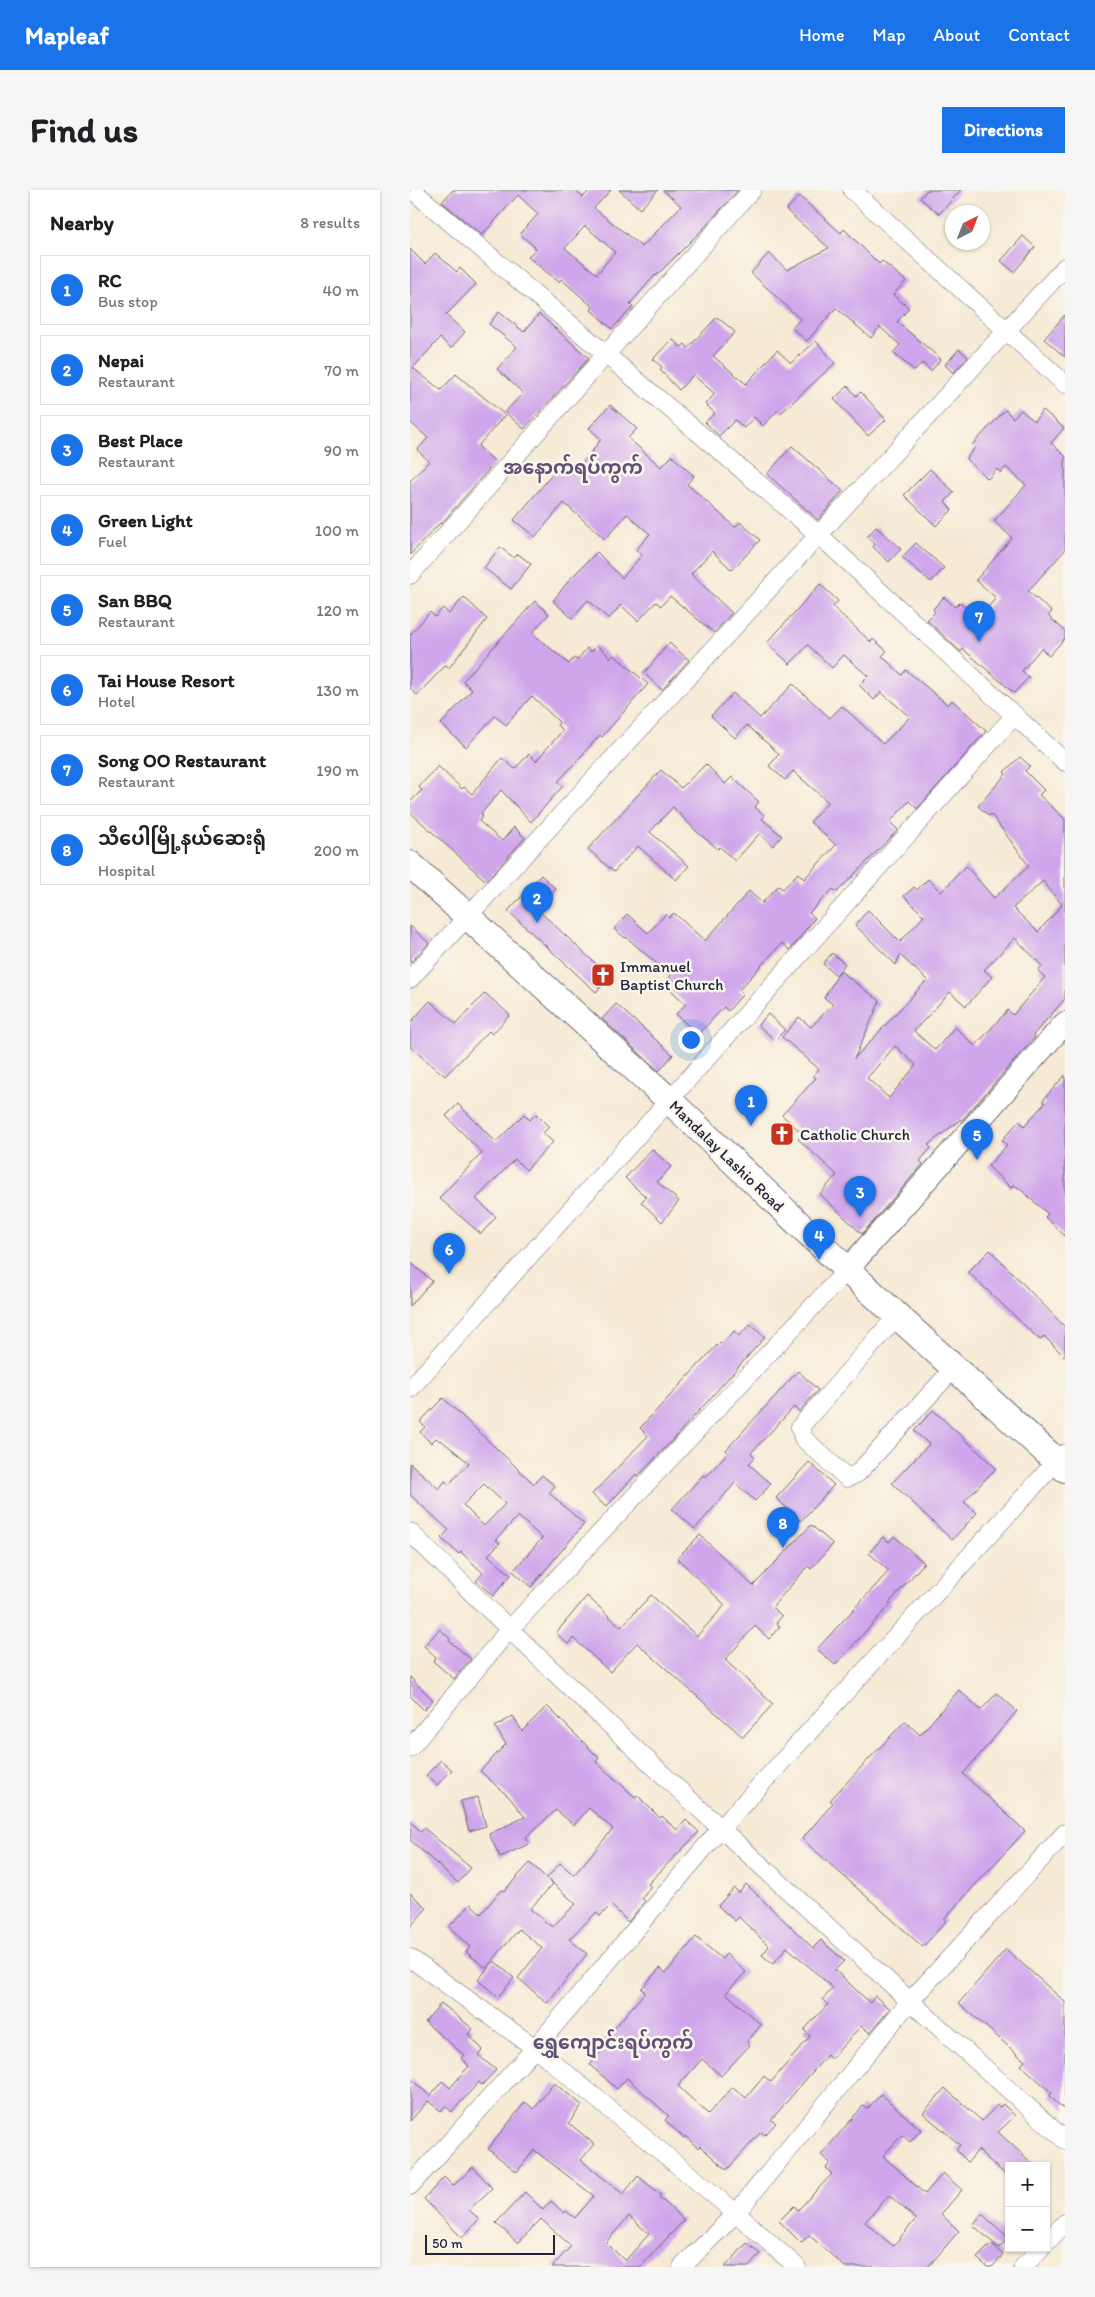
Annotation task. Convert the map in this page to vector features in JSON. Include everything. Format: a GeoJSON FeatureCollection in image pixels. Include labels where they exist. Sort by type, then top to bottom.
{"type":"FeatureCollection","features":[{"type":"Feature","properties":{"kind":"highway","name":"Mandalay Lashio Road"},"geometry":{"type":"LineString","coordinates":[[410,864],[669,1100],[897,1316],[954,1368],[1062,1460]]}},
{"type":"Feature","properties":{"kind":"main road"},"geometry":{"type":"LineString","coordinates":[[847,1270],[1065,1023]]}},
{"type":"Feature","properties":{"kind":"street"},"geometry":{"type":"LineString","coordinates":[[410,575],[752,190]]}},
{"type":"Feature","properties":{"kind":"street"},"geometry":{"type":"LineString","coordinates":[[852,190],[1065,384]]}},
{"type":"Feature","properties":{"kind":"street"},"geometry":{"type":"LineString","coordinates":[[417,196],[819,535],[1065,762]]}},
{"type":"Feature","properties":{"kind":"street"},"geometry":{"type":"LineString","coordinates":[[410,979],[1065,267]]}},
{"type":"Feature","properties":{"kind":"street"},"geometry":{"type":"LineString","coordinates":[[410,1389],[1015,716]]}},
{"type":"Feature","properties":{"kind":"street"},"geometry":{"type":"LineString","coordinates":[[410,1748],[509,1630],[847,1270]]}},
{"type":"Feature","properties":{"kind":"street"},"geometry":{"type":"LineString","coordinates":[[897,1316],[800,1427],[803,1438],[847,1478],[858,1473],[954,1368]]}},
{"type":"Feature","properties":{"kind":"street"},"geometry":{"type":"LineString","coordinates":[[410,2186],[535,2048],[722,1827],[1062,1460]]}},
{"type":"Feature","properties":{"kind":"street"},"geometry":{"type":"LineString","coordinates":[[410,1532],[509,1630],[910,2001],[1065,2140]]}},
{"type":"Feature","properties":{"kind":"street"},"geometry":{"type":"LineString","coordinates":[[682,2267],[736,2213],[910,2001],[1065,1832]]}},
{"type":"Feature","properties":{"kind":"street"},"geometry":{"type":"LineString","coordinates":[[410,1958],[535,2048],[736,2213],[797,2267]]}},
{"type":"Feature","properties":{"kind":"street"},"geometry":{"type":"LineString","coordinates":[[1050,2239],[1065,2223]]}},
{"type":"Feature","properties":{"kind":"street"},"geometry":{"type":"LineString","coordinates":[[1024,2267],[1037,2252]]}},
{"type":"Feature","properties":{"kind":"building"},"geometry":{"type":"Polygon","coordinates":[[[453,190],[575,190],[583,197],[590,190],[611,190],[594,208],[642,247],[681,206],[663,190],[738,190],[705,227],[655,275],[630,304],[633,307],[612,329],[591,310],[593,307],[561,279],[559,282],[528,257],[536,248],[520,234],[538,214],[518,195],[482,235],[442,202],[453,190]],[[585,226],[565,248],[597,274],[615,252],[585,226]]]}},
{"type":"Feature","properties":{"kind":"building"},"geometry":{"type":"Polygon","coordinates":[[[619,190],[658,190],[640,209],[619,190]]]}},
{"type":"Feature","properties":{"kind":"building"},"geometry":{"type":"Polygon","coordinates":[[[927,190],[961,190],[947,205],[945,205],[939,214],[920,198],[927,190]]]}},
{"type":"Feature","properties":{"kind":"building"},"geometry":{"type":"Polygon","coordinates":[[[799,196],[841,233],[844,229],[879,264],[882,261],[906,281],[893,295],[909,308],[897,322],[941,359],[931,371],[922,363],[915,371],[893,353],[900,345],[880,327],[871,338],[836,308],[807,341],[792,328],[800,319],[751,273],[769,253],[787,270],[829,248],[786,210],[799,196]]]}},
{"type":"Feature","properties":{"kind":"building"},"geometry":{"type":"Polygon","coordinates":[[[1023,236],[1035,247],[1014,272],[1001,261],[1023,236]]]}},
{"type":"Feature","properties":{"kind":"building"},"geometry":{"type":"Polygon","coordinates":[[[410,249],[425,264],[435,253],[457,272],[460,268],[476,284],[446,315],[465,332],[451,348],[440,338],[413,368],[441,390],[456,374],[505,415],[478,446],[495,462],[441,524],[410,555],[410,481],[429,461],[417,450],[428,438],[410,422],[410,249]]]}},
{"type":"Feature","properties":{"kind":"building"},"geometry":{"type":"Polygon","coordinates":[[[499,312],[524,332],[539,314],[589,358],[524,429],[505,412],[523,393],[497,369],[517,347],[489,324],[499,312]]]}},
{"type":"Feature","properties":{"kind":"building"},"geometry":{"type":"Polygon","coordinates":[[[1065,315],[1065,357],[1044,339],[1065,315]]]}},
{"type":"Feature","properties":{"kind":"building"},"geometry":{"type":"Polygon","coordinates":[[[717,317],[735,332],[713,356],[746,384],[777,350],[791,363],[816,341],[835,363],[781,413],[778,410],[763,426],[754,417],[744,428],[735,420],[719,436],[705,422],[715,413],[705,404],[715,394],[693,375],[679,390],[660,370],[662,367],[653,359],[672,339],[681,347],[685,344],[688,348],[717,317]]]}},
{"type":"Feature","properties":{"kind":"building"},"geometry":{"type":"Polygon","coordinates":[[[959,349],[968,357],[953,373],[945,365],[959,349]]]}},
{"type":"Feature","properties":{"kind":"building"},"geometry":{"type":"Polygon","coordinates":[[[848,386],[856,396],[861,392],[886,420],[868,436],[834,399],[848,386]]]}},
{"type":"Feature","properties":{"kind":"building"},"geometry":{"type":"Polygon","coordinates":[[[610,405],[637,429],[628,438],[661,467],[672,456],[694,476],[687,484],[735,527],[740,522],[760,540],[732,570],[712,551],[691,574],[732,613],[714,633],[670,596],[661,606],[656,602],[638,621],[621,605],[609,619],[588,600],[572,618],[553,601],[570,579],[597,552],[622,578],[642,555],[636,550],[650,534],[627,514],[605,539],[564,503],[535,537],[514,520],[561,464],[572,474],[591,453],[601,439],[589,428],[610,405]]]}},
{"type":"Feature","properties":{"kind":"building"},"geometry":{"type":"Polygon","coordinates":[[[1005,410],[1013,418],[1021,410],[1034,421],[1043,410],[1064,428],[1051,443],[1065,456],[1065,550],[1028,591],[1052,612],[1048,616],[1065,631],[1065,638],[1049,656],[1041,648],[1022,671],[1029,677],[1014,693],[963,649],[961,652],[927,620],[935,612],[933,609],[944,597],[955,607],[960,602],[978,619],[996,598],[976,580],[1012,538],[994,521],[1026,485],[1006,467],[1001,473],[997,469],[988,479],[966,459],[975,448],[972,445],[1005,410]]]}},
{"type":"Feature","properties":{"kind":"building"},"geometry":{"type":"Polygon","coordinates":[[[792,446],[843,491],[818,520],[767,474],[792,446]]]}},
{"type":"Feature","properties":{"kind":"building"},"geometry":{"type":"Polygon","coordinates":[[[930,469],[954,492],[945,502],[952,510],[936,526],[904,495],[930,469]]]}},
{"type":"Feature","properties":{"kind":"building"},"geometry":{"type":"Polygon","coordinates":[[[876,527],[901,549],[889,562],[873,547],[875,544],[867,537],[876,527]]]}},
{"type":"Feature","properties":{"kind":"building"},"geometry":{"type":"Polygon","coordinates":[[[916,543],[944,568],[931,582],[902,557],[916,543]]]}},
{"type":"Feature","properties":{"kind":"building"},"geometry":{"type":"Polygon","coordinates":[[[500,547],[514,558],[518,554],[531,564],[511,589],[484,568],[500,547]]]}},
{"type":"Feature","properties":{"kind":"building"},"geometry":{"type":"Polygon","coordinates":[[[820,584],[838,601],[833,607],[871,642],[873,639],[887,651],[882,656],[902,675],[906,670],[948,705],[952,700],[986,731],[917,809],[909,801],[890,822],[898,830],[837,892],[833,889],[809,913],[815,918],[790,950],[782,943],[739,990],[743,994],[728,1011],[724,1007],[698,1035],[676,1014],[686,1004],[664,984],[671,976],[614,929],[627,914],[648,933],[666,914],[669,918],[674,913],[705,941],[749,891],[762,903],[778,886],[783,889],[798,873],[804,879],[836,845],[810,822],[828,802],[793,771],[785,780],[769,766],[779,754],[747,725],[735,738],[711,716],[733,693],[760,718],[793,684],[830,718],[842,706],[883,744],[910,717],[881,692],[874,700],[859,685],[868,676],[844,655],[832,668],[808,645],[790,664],[767,643],[820,584]]]}},
{"type":"Feature","properties":{"kind":"building"},"geometry":{"type":"Polygon","coordinates":[[[464,597],[487,619],[449,668],[446,665],[417,695],[410,688],[410,635],[430,612],[435,617],[443,608],[449,614],[464,597]]]}},
{"type":"Feature","properties":{"kind":"building"},"geometry":{"type":"Polygon","coordinates":[[[535,601],[549,614],[532,633],[569,664],[574,658],[577,660],[587,648],[591,652],[597,645],[611,658],[614,655],[648,684],[602,737],[600,735],[558,782],[563,786],[531,822],[501,790],[481,814],[483,816],[479,821],[502,841],[514,827],[525,838],[486,881],[410,812],[410,802],[422,790],[419,787],[438,766],[462,789],[464,787],[472,794],[502,758],[515,769],[529,754],[536,761],[563,730],[557,725],[559,722],[532,696],[506,725],[495,716],[466,747],[441,724],[472,690],[463,681],[535,601]]]}},
{"type":"Feature","properties":{"kind":"building"},"geometry":{"type":"Polygon","coordinates":[[[669,643],[689,660],[662,690],[644,673],[669,643]]]}},
{"type":"Feature","properties":{"kind":"building"},"geometry":{"type":"Polygon","coordinates":[[[1020,757],[1030,766],[1025,771],[1044,790],[1039,795],[1065,819],[1065,999],[1033,1035],[1035,1037],[962,1120],[928,1145],[931,1148],[920,1161],[923,1164],[862,1234],[820,1194],[837,1175],[798,1139],[803,1134],[782,1115],[816,1078],[813,1076],[819,1069],[782,1037],[799,1017],[811,1027],[833,1004],[824,998],[840,971],[880,1001],[854,1059],[927,980],[900,955],[896,965],[855,925],[868,910],[900,942],[924,916],[904,896],[914,887],[917,890],[928,879],[941,892],[966,866],[994,898],[1029,866],[991,814],[989,816],[978,806],[1006,774],[1004,772],[1020,757]],[[1043,881],[1013,908],[1038,932],[1062,905],[1043,881]],[[1015,938],[984,970],[992,977],[966,1006],[950,992],[914,1031],[935,1050],[955,1027],[975,1046],[1008,1010],[1013,1015],[1045,977],[1038,971],[1042,966],[1015,938]],[[895,1046],[867,1078],[889,1098],[916,1065],[895,1046]]]}},
{"type":"Feature","properties":{"kind":"building"},"geometry":{"type":"Polygon","coordinates":[[[706,764],[725,784],[732,777],[759,802],[755,807],[765,816],[762,819],[782,836],[773,846],[759,834],[735,861],[720,847],[718,849],[697,832],[673,807],[650,832],[689,866],[676,880],[638,846],[614,872],[588,849],[661,770],[681,788],[706,764]]]}},
{"type":"Feature","properties":{"kind":"building"},"geometry":{"type":"Polygon","coordinates":[[[541,875],[556,889],[537,909],[610,977],[596,992],[508,911],[541,875]]]}},
{"type":"Feature","properties":{"kind":"building"},"geometry":{"type":"Polygon","coordinates":[[[410,926],[429,943],[410,963],[410,926]]]}},
{"type":"Feature","properties":{"kind":"building"},"geometry":{"type":"Polygon","coordinates":[[[832,953],[845,964],[836,975],[823,964],[832,953]]]}},
{"type":"Feature","properties":{"kind":"building"},"geometry":{"type":"Polygon","coordinates":[[[485,993],[510,1015],[492,1034],[489,1031],[445,1076],[410,1047],[410,1023],[430,1001],[456,1024],[485,993]]]}},
{"type":"Feature","properties":{"kind":"building"},"geometry":{"type":"Polygon","coordinates":[[[616,1004],[673,1055],[659,1071],[602,1019],[616,1004]]]}},
{"type":"Feature","properties":{"kind":"building"},"geometry":{"type":"Polygon","coordinates":[[[768,1014],[785,1030],[775,1040],[758,1025],[768,1014]]]}},
{"type":"Feature","properties":{"kind":"building"},"geometry":{"type":"Polygon","coordinates":[[[1065,1075],[1065,1236],[1045,1217],[1048,1214],[1019,1188],[1013,1185],[1011,1188],[988,1166],[1007,1145],[1002,1140],[1019,1121],[1024,1126],[1045,1103],[1043,1100],[1065,1075]]]}},
{"type":"Feature","properties":{"kind":"building"},"geometry":{"type":"Polygon","coordinates":[[[458,1104],[496,1142],[524,1114],[530,1120],[536,1114],[549,1127],[543,1133],[553,1142],[526,1170],[515,1159],[476,1199],[496,1217],[481,1234],[439,1198],[482,1153],[446,1116],[458,1104]]]}},
{"type":"Feature","properties":{"kind":"building"},"geometry":{"type":"Polygon","coordinates":[[[652,1149],[671,1167],[657,1182],[679,1201],[662,1222],[641,1202],[646,1197],[625,1178],[652,1149]]]}},
{"type":"Feature","properties":{"kind":"building"},"geometry":{"type":"Polygon","coordinates":[[[990,1250],[1065,1327],[1065,1357],[1044,1336],[1040,1340],[968,1272],[990,1250]]]}},
{"type":"Feature","properties":{"kind":"building"},"geometry":{"type":"Polygon","coordinates":[[[410,1262],[432,1281],[410,1306],[410,1262]]]}},
{"type":"Feature","properties":{"kind":"building"},"geometry":{"type":"Polygon","coordinates":[[[750,1324],[765,1337],[679,1433],[638,1476],[636,1474],[606,1507],[592,1494],[648,1436],[640,1428],[720,1342],[722,1344],[734,1331],[739,1336],[750,1324]]]}},
{"type":"Feature","properties":{"kind":"building"},"geometry":{"type":"Polygon","coordinates":[[[798,1371],[818,1390],[799,1412],[794,1407],[751,1453],[755,1457],[749,1464],[771,1484],[755,1501],[735,1483],[695,1529],[672,1509],[703,1475],[706,1477],[728,1452],[726,1450],[798,1371]]]}},
{"type":"Feature","properties":{"kind":"building"},"geometry":{"type":"Polygon","coordinates":[[[443,1398],[534,1484],[542,1475],[555,1486],[549,1493],[584,1524],[531,1587],[513,1571],[542,1538],[518,1516],[496,1540],[500,1543],[488,1555],[511,1575],[493,1596],[476,1581],[483,1573],[461,1552],[459,1554],[441,1538],[449,1530],[410,1495],[410,1463],[439,1489],[445,1481],[449,1484],[469,1463],[441,1440],[436,1438],[431,1443],[420,1432],[425,1427],[420,1422],[443,1398]],[[484,1484],[463,1505],[484,1526],[505,1504],[484,1484]]]}},
{"type":"Feature","properties":{"kind":"building"},"geometry":{"type":"Polygon","coordinates":[[[933,1410],[996,1468],[964,1502],[977,1513],[952,1540],[892,1483],[929,1444],[914,1431],[933,1410]]]}},
{"type":"Feature","properties":{"kind":"building"},"geometry":{"type":"Polygon","coordinates":[[[809,1462],[834,1485],[801,1521],[776,1498],[809,1462]]]}},
{"type":"Feature","properties":{"kind":"building"},"geometry":{"type":"Polygon","coordinates":[[[811,1525],[833,1544],[811,1569],[808,1566],[772,1607],[782,1616],[776,1623],[780,1626],[769,1639],[755,1626],[725,1660],[773,1704],[743,1737],[637,1643],[610,1672],[573,1638],[568,1644],[556,1633],[587,1596],[621,1627],[651,1595],[697,1636],[725,1605],[677,1558],[700,1535],[753,1586],[811,1525]]]}},
{"type":"Feature","properties":{"kind":"building"},"geometry":{"type":"Polygon","coordinates":[[[894,1536],[924,1563],[889,1603],[891,1604],[835,1665],[817,1649],[889,1571],[869,1553],[883,1537],[889,1542],[894,1536]]]}},
{"type":"Feature","properties":{"kind":"building"},"geometry":{"type":"Polygon","coordinates":[[[440,1629],[450,1639],[449,1641],[471,1659],[454,1679],[433,1661],[436,1657],[424,1646],[440,1629]]]}},
{"type":"Feature","properties":{"kind":"building"},"geometry":{"type":"Polygon","coordinates":[[[410,1677],[433,1700],[424,1710],[410,1696],[410,1677]]]}},
{"type":"Feature","properties":{"kind":"building"},"geometry":{"type":"Polygon","coordinates":[[[959,1690],[981,1710],[997,1693],[1017,1711],[963,1774],[1025,1831],[944,1919],[946,1921],[923,1947],[802,1839],[833,1803],[830,1800],[905,1721],[920,1735],[959,1690]]]}},
{"type":"Feature","properties":{"kind":"building"},"geometry":{"type":"Polygon","coordinates":[[[547,1706],[599,1758],[596,1762],[635,1797],[637,1795],[660,1818],[662,1816],[677,1830],[686,1820],[699,1832],[648,1884],[651,1887],[642,1898],[645,1901],[628,1922],[611,1905],[600,1916],[596,1913],[569,1939],[587,1954],[547,2003],[518,1978],[542,1948],[519,1929],[486,1968],[466,1952],[470,1947],[449,1927],[471,1904],[481,1914],[501,1890],[504,1891],[530,1863],[553,1884],[530,1909],[552,1927],[576,1904],[547,1878],[560,1863],[574,1875],[613,1829],[589,1808],[574,1825],[556,1810],[526,1837],[529,1844],[500,1857],[489,1834],[525,1817],[509,1797],[480,1771],[506,1744],[495,1727],[513,1716],[522,1731],[547,1706]]]}},
{"type":"Feature","properties":{"kind":"building"},"geometry":{"type":"Polygon","coordinates":[[[441,1760],[452,1770],[437,1785],[426,1775],[441,1760]]]}},
{"type":"Feature","properties":{"kind":"building"},"geometry":{"type":"Polygon","coordinates":[[[478,1797],[486,1826],[469,1831],[461,1801],[478,1797]]]}},
{"type":"Feature","properties":{"kind":"building"},"geometry":{"type":"Polygon","coordinates":[[[410,1821],[421,1832],[424,1828],[471,1868],[458,1883],[410,1840],[410,1821]]]}},
{"type":"Feature","properties":{"kind":"building"},"geometry":{"type":"Polygon","coordinates":[[[746,1884],[813,1948],[821,1940],[844,1961],[835,1970],[870,2003],[875,1996],[890,2009],[870,2033],[861,2026],[831,2059],[827,2055],[771,2120],[776,2123],[765,2135],[761,2132],[727,2170],[700,2146],[698,2148],[685,2136],[684,2138],[665,2120],[669,2116],[627,2078],[617,2089],[590,2065],[609,2043],[605,2039],[645,1992],[641,1989],[660,1968],[666,1973],[696,1937],[722,1959],[726,1954],[746,1972],[726,1993],[761,2025],[747,2042],[750,2045],[721,2076],[702,2059],[678,2086],[708,2114],[733,2087],[746,2098],[764,2076],[771,2082],[809,2038],[810,2036],[804,2030],[828,2004],[823,1999],[833,1988],[787,1947],[773,1964],[762,1955],[769,1946],[739,1917],[735,1921],[718,1906],[734,1888],[739,1893],[746,1884]]]}},
{"type":"Feature","properties":{"kind":"building"},"geometry":{"type":"Polygon","coordinates":[[[410,1893],[427,1908],[410,1927],[410,1893]]]}},
{"type":"Feature","properties":{"kind":"building"},"geometry":{"type":"Polygon","coordinates":[[[1006,1949],[1065,2002],[1065,2110],[1049,2096],[1052,2093],[1021,2065],[1025,2061],[959,2003],[1006,1949]]]}},
{"type":"Feature","properties":{"kind":"building"},"geometry":{"type":"Polygon","coordinates":[[[494,1961],[514,1978],[498,1997],[478,1980],[494,1961]]]}},
{"type":"Feature","properties":{"kind":"building"},"geometry":{"type":"Polygon","coordinates":[[[441,2003],[473,2029],[468,2034],[483,2050],[478,2055],[496,2070],[482,2085],[479,2082],[452,2112],[445,2106],[441,2111],[428,2101],[410,2121],[410,2078],[430,2096],[442,2081],[450,2088],[469,2066],[461,2058],[464,2055],[425,2022],[441,2003]]]}},
{"type":"Feature","properties":{"kind":"building"},"geometry":{"type":"Polygon","coordinates":[[[554,2083],[582,2105],[569,2123],[594,2144],[581,2160],[623,2194],[638,2176],[661,2195],[659,2197],[684,2220],[640,2267],[552,2267],[571,2246],[541,2219],[518,2243],[496,2223],[525,2192],[543,2210],[551,2201],[564,2213],[566,2211],[575,2218],[594,2196],[534,2150],[517,2172],[488,2149],[525,2102],[534,2109],[554,2083]],[[629,2216],[606,2242],[625,2261],[649,2234],[629,2216]]]}},
{"type":"Feature","properties":{"kind":"building"},"geometry":{"type":"Polygon","coordinates":[[[945,2088],[982,2121],[997,2105],[1000,2107],[1003,2104],[1015,2116],[998,2132],[1031,2162],[1005,2162],[1005,2174],[978,2150],[968,2162],[956,2150],[960,2145],[923,2113],[945,2088]]]}},
{"type":"Feature","properties":{"kind":"building"},"geometry":{"type":"Polygon","coordinates":[[[881,2094],[921,2130],[910,2142],[902,2135],[883,2156],[925,2194],[943,2173],[962,2190],[941,2214],[959,2231],[928,2267],[845,2267],[809,2235],[801,2243],[779,2221],[794,2206],[798,2210],[832,2174],[826,2168],[830,2163],[821,2155],[863,2106],[867,2109],[881,2094]],[[889,2195],[865,2222],[893,2246],[916,2219],[889,2195]]]}},
{"type":"Feature","properties":{"kind":"building"},"geometry":{"type":"Polygon","coordinates":[[[473,2167],[492,2188],[469,2210],[479,2219],[462,2238],[424,2199],[444,2177],[453,2186],[473,2167]]]}},
{"type":"Feature","properties":{"kind":"building"},"geometry":{"type":"Polygon","coordinates":[[[982,2214],[1005,2234],[1005,2242],[999,2248],[973,2225],[982,2214]]]}},
{"type":"Feature","properties":{"kind":"building"},"geometry":{"type":"Polygon","coordinates":[[[747,2243],[760,2254],[749,2267],[725,2267],[747,2243]]]}},
{"type":"Feature","properties":{"kind":"building"},"geometry":{"type":"Polygon","coordinates":[[[991,2244],[1003,2255],[992,2267],[987,2267],[977,2258],[991,2244]]]}},
{"type":"Feature","properties":{"kind":"place","name":"Song OO Restaurant"},"geometry":{"type":"Point","coordinates":[979,642]}},
{"type":"Feature","properties":{"kind":"place","name":"Nepai"},"geometry":{"type":"Point","coordinates":[537,923]}},
{"type":"Feature","properties":{"kind":"place","name":"Immanuel Baptist Church"},"geometry":{"type":"Point","coordinates":[603,975]}},
{"type":"Feature","properties":{"kind":"place","name":"RC"},"geometry":{"type":"Point","coordinates":[751,1126]}},
{"type":"Feature","properties":{"kind":"place","name":"Catholic Church"},"geometry":{"type":"Point","coordinates":[782,1134]}},
{"type":"Feature","properties":{"kind":"place","name":"San BBQ"},"geometry":{"type":"Point","coordinates":[977,1160]}},
{"type":"Feature","properties":{"kind":"place","name":"Best Place"},"geometry":{"type":"Point","coordinates":[860,1217]}},
{"type":"Feature","properties":{"kind":"place","name":"Green Light"},"geometry":{"type":"Point","coordinates":[819,1260]}},
{"type":"Feature","properties":{"kind":"place","name":"Tai House Resort"},"geometry":{"type":"Point","coordinates":[449,1274]}},
{"type":"Feature","properties":{"kind":"place","name":"သီပေါမြို့နယ်ဆေးရုံ"},"geometry":{"type":"Point","coordinates":[783,1548]}},
{"type":"Feature","properties":{"kind":"district","name":"အနောက်ရပ်ကွက်"},"geometry":{"type":"Point","coordinates":[573,467]}},
{"type":"Feature","properties":{"kind":"district","name":"ရွှေကျောင်းရပ်ကွက်"},"geometry":{"type":"Point","coordinates":[613,2042]}}]}
